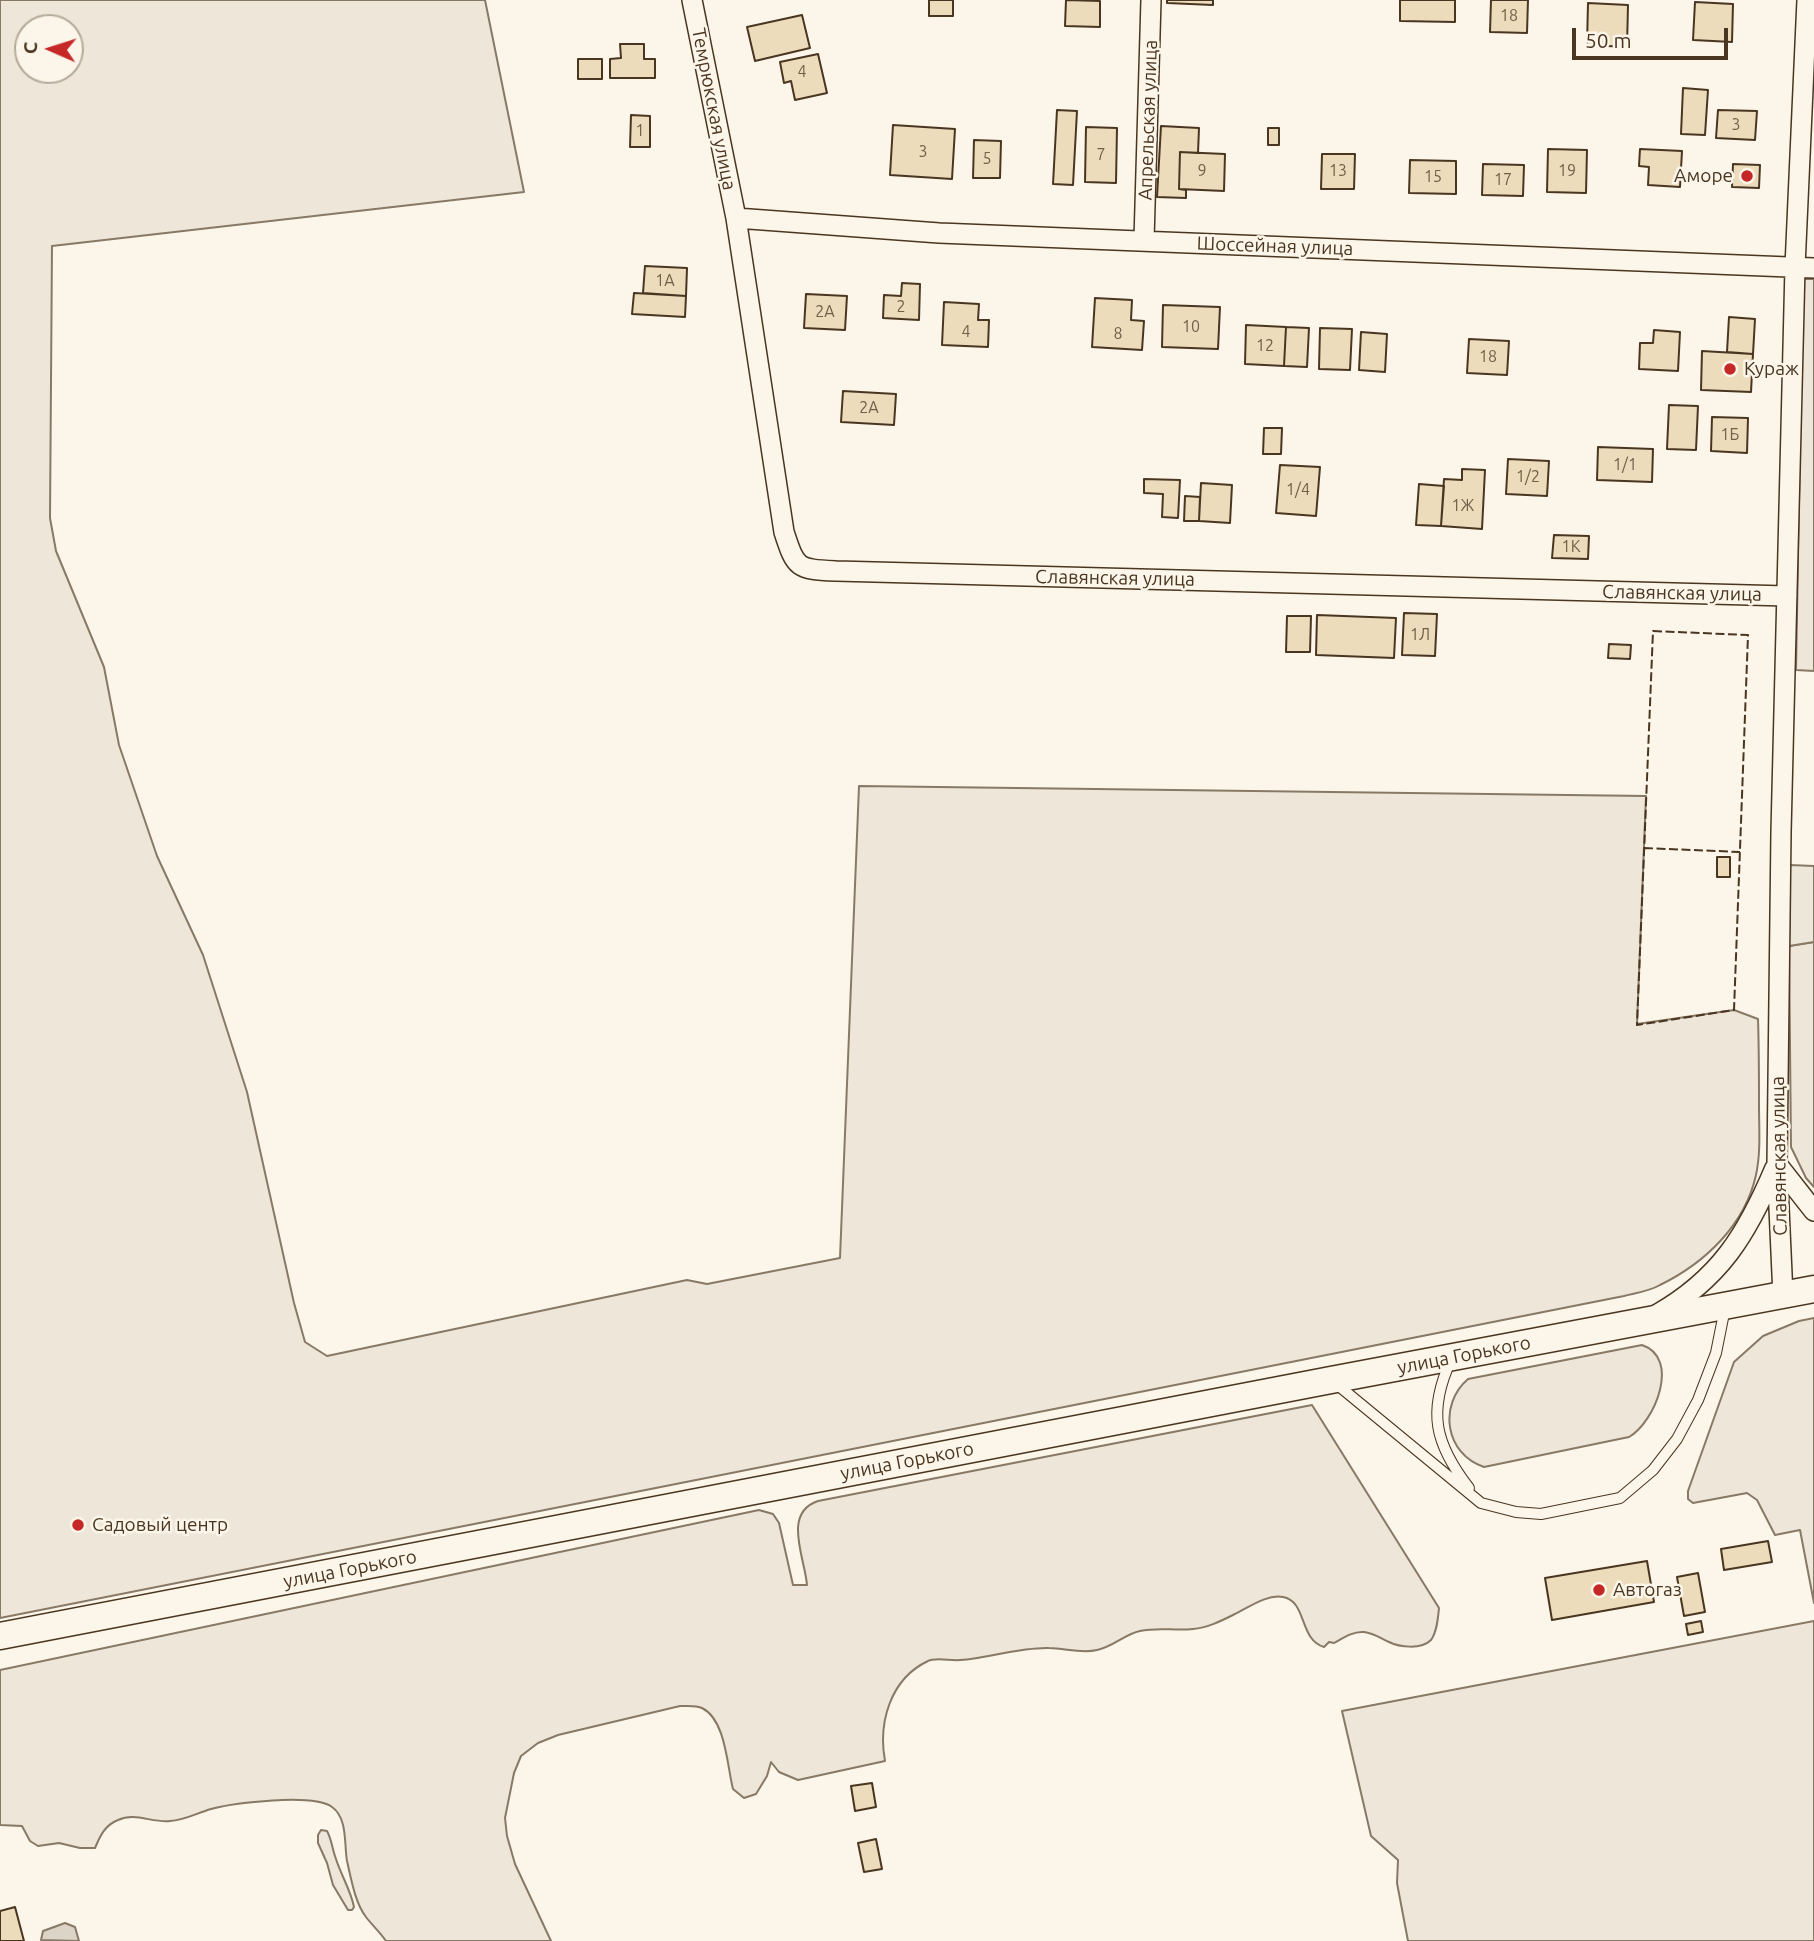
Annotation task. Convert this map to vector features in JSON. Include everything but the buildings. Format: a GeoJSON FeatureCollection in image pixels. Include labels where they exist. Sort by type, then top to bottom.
{"type":"FeatureCollection","features":[{"type":"Feature","properties":{"kind":"main road","name":"улица Горького"},"geometry":{"type":"LineString","coordinates":[[0,1636],[1814,1289]]}},
{"type":"Feature","properties":{"kind":"street","name":"Темрюкская улица"},"geometry":{"type":"LineString","coordinates":[[692,0],[736,218]]}},
{"type":"Feature","properties":{"kind":"street","name":"Апрельская улица"},"geometry":{"type":"LineString","coordinates":[[1144,240],[1151,0]]}},
{"type":"Feature","properties":{"kind":"street","name":"Славянская улица"},"geometry":{"type":"LineString","coordinates":[[1783,1296],[1777,1164],[1787,596],[1805,267],[1807,0]]}},
{"type":"Feature","properties":{"kind":"street","name":"Шоссейная улица"},"geometry":{"type":"LineString","coordinates":[[736,218],[939,233],[1805,267]]}},
{"type":"Feature","properties":{"kind":"street","name":"Славянская улица"},"geometry":{"type":"LineString","coordinates":[[736,218],[784,531],[792,557],[798,565],[809,569],[1787,596]]}},
{"type":"Feature","properties":{"kind":"street"},"geometry":{"type":"LineString","coordinates":[[1642,1322],[1672,1306],[1719,1268],[1759,1205],[1777,1164],[1814,1211]]}},
{"type":"Feature","properties":{"kind":"lane"},"geometry":{"type":"LineString","coordinates":[[1331,1380],[1481,1503],[1516,1513],[1541,1514],[1620,1498],[1638,1484],[1677,1439],[1699,1399],[1716,1353],[1725,1307]]}},
{"type":"Feature","properties":{"kind":"lane"},"geometry":{"type":"LineString","coordinates":[[1453,1357],[1441,1381],[1436,1404],[1441,1445],[1454,1468],[1481,1503]]}},
{"type":"Feature","properties":{"kind":"shaded area"},"geometry":{"type":"Polygon","coordinates":[[[0,0],[485,0],[524,192],[52,246],[50,518],[56,551],[104,667],[119,745],[157,856],[203,955],[247,1092],[305,1342],[327,1356],[687,1280],[707,1284],[840,1258],[859,786],[1646,796],[1637,1024],[1734,1010],[1758,1019],[1759,1149],[1751,1193],[1733,1226],[1721,1240],[1677,1276],[1652,1289],[0,1618],[0,0]]]}},
{"type":"Feature","properties":{"kind":"shaded area"},"geometry":{"type":"Polygon","coordinates":[[[1803,279],[1814,279],[1814,671],[1796,670],[1803,279]]]}},
{"type":"Feature","properties":{"kind":"shaded area"},"geometry":{"type":"Polygon","coordinates":[[[1790,865],[1814,866],[1814,942],[1789,946],[1790,865]]]}},
{"type":"Feature","properties":{"kind":"shaded area"},"geometry":{"type":"Polygon","coordinates":[[[1814,942],[1814,1187],[1806,1178],[1791,1147],[1789,946],[1814,942]]]}},
{"type":"Feature","properties":{"kind":"shaded area"},"geometry":{"type":"Polygon","coordinates":[[[1814,1318],[1814,1603],[1800,1530],[1775,1535],[1757,1500],[1747,1493],[1693,1503],[1688,1499],[1688,1491],[1734,1362],[1763,1336],[1799,1321],[1814,1318]]]}},
{"type":"Feature","properties":{"kind":"shaded area"},"geometry":{"type":"Polygon","coordinates":[[[1642,1345],[1654,1352],[1660,1363],[1662,1376],[1655,1405],[1639,1429],[1629,1437],[1484,1467],[1471,1461],[1454,1440],[1450,1428],[1452,1402],[1468,1379],[1642,1345]]]}},
{"type":"Feature","properties":{"kind":"shaded area"},"geometry":{"type":"Polygon","coordinates":[[[1312,1405],[1439,1608],[1435,1633],[1427,1643],[1404,1646],[1393,1644],[1371,1633],[1360,1632],[1334,1643],[1329,1642],[1324,1647],[1310,1637],[1291,1600],[1277,1597],[1257,1602],[1209,1626],[1140,1631],[1097,1650],[1038,1648],[971,1659],[931,1660],[904,1679],[890,1704],[883,1732],[885,1761],[798,1780],[779,1772],[771,1762],[767,1776],[756,1794],[744,1798],[733,1789],[724,1744],[716,1722],[700,1707],[680,1706],[558,1735],[538,1743],[521,1756],[514,1773],[505,1818],[515,1864],[551,1941],[386,1941],[366,1917],[356,1898],[341,1818],[332,1807],[322,1803],[291,1800],[237,1804],[170,1821],[124,1818],[106,1828],[95,1848],[59,1843],[38,1846],[30,1841],[22,1826],[0,1825],[0,1670],[759,1510],[773,1514],[779,1523],[793,1585],[807,1585],[798,1526],[807,1507],[818,1501],[1312,1405]]]}},
{"type":"Feature","properties":{"kind":"shaded area"},"geometry":{"type":"Polygon","coordinates":[[[1814,1621],[1814,1941],[1408,1941],[1397,1883],[1398,1860],[1371,1836],[1342,1711],[1814,1621]]]}},
{"type":"Feature","properties":{"kind":"shaded area"},"geometry":{"type":"Polygon","coordinates":[[[321,1830],[329,1834],[353,1901],[352,1910],[348,1910],[333,1885],[318,1843],[321,1830]]]}},
{"type":"Feature","properties":{"kind":"shaded area"},"geometry":{"type":"Polygon","coordinates":[[[65,1923],[75,1927],[79,1941],[41,1940],[43,1931],[65,1923]]]}},
{"type":"Feature","properties":{"kind":"fence"},"geometry":{"type":"LineString","coordinates":[[1653,631],[1748,635],[1734,1010],[1637,1025],[1653,631]]}},
{"type":"Feature","properties":{"kind":"fence"},"geometry":{"type":"LineString","coordinates":[[1644,848],[1740,852]]}},
{"type":"Feature","properties":{"kind":"place","name":"Аморе"},"geometry":{"type":"Point","coordinates":[1747,176]}},
{"type":"Feature","properties":{"kind":"place","name":"Кураж"},"geometry":{"type":"Point","coordinates":[1730,369]}},
{"type":"Feature","properties":{"kind":"place","name":"Садовый центр"},"geometry":{"type":"Point","coordinates":[78,1525]}},
{"type":"Feature","properties":{"kind":"place","name":"Автогаз"},"geometry":{"type":"Point","coordinates":[1599,1590]}}]}
